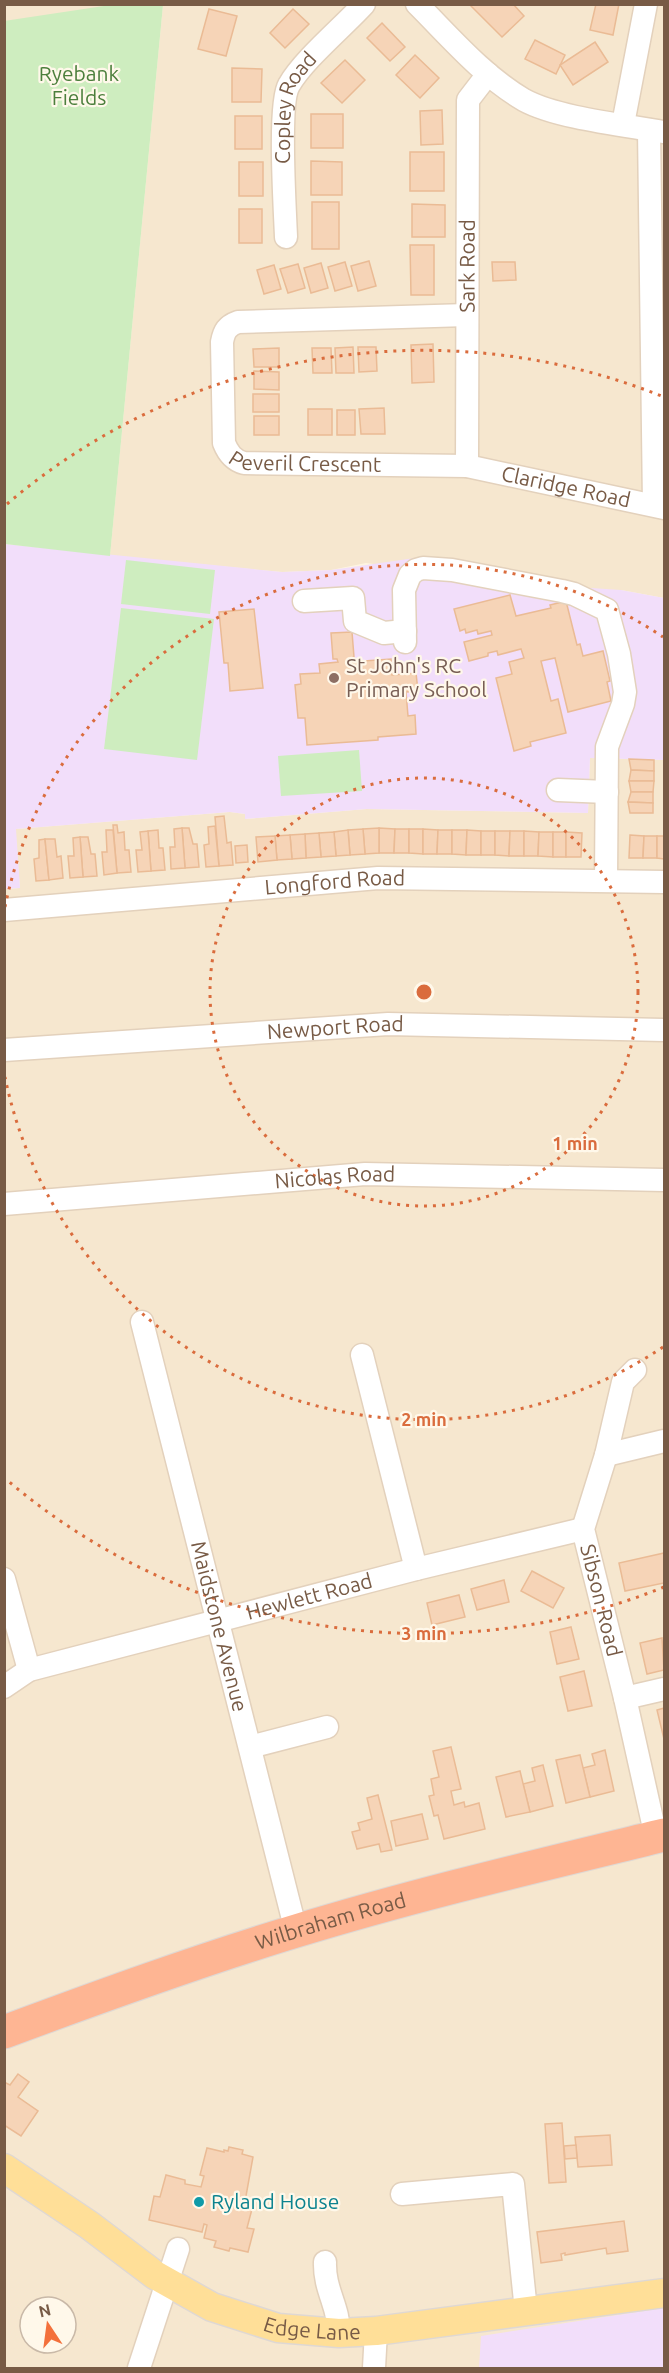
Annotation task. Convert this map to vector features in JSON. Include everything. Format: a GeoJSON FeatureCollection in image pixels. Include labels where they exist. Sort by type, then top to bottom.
{"type":"FeatureCollection","features":[{"type":"Feature","properties":{"kind":"highway","name":"Wilbraham Road"},"geometry":{"type":"LineString","coordinates":[[4,2032],[136,1983],[296,1931],[499,1875],[660,1836]]}},
{"type":"Feature","properties":{"kind":"main road","name":"Edge Lane"},"geometry":{"type":"LineString","coordinates":[[4,2168],[168,2282],[212,2307],[278,2328],[339,2333],[376,2331],[664,2293]]}},
{"type":"Feature","properties":{"kind":"street","name":"Copley Road"},"geometry":{"type":"LineString","coordinates":[[286,237],[284,119],[287,88],[298,72],[364,4]]}},
{"type":"Feature","properties":{"kind":"street"},"geometry":{"type":"LineString","coordinates":[[417,4],[488,74],[525,100],[561,113],[657,131],[659,507]]}},
{"type":"Feature","properties":{"kind":"street"},"geometry":{"type":"LineString","coordinates":[[623,124],[646,4]]}},
{"type":"Feature","properties":{"kind":"street","name":"Sark Road"},"geometry":{"type":"LineString","coordinates":[[467,466],[468,100],[488,74]]}},
{"type":"Feature","properties":{"kind":"street","name":"Peveril Crescent"},"geometry":{"type":"LineString","coordinates":[[467,315],[238,322],[226,328],[222,342],[224,443],[237,461],[244,463],[467,466]]}},
{"type":"Feature","properties":{"kind":"street","name":"Claridge Road"},"geometry":{"type":"LineString","coordinates":[[467,466],[659,507]]}},
{"type":"Feature","properties":{"kind":"street"},"geometry":{"type":"LineString","coordinates":[[304,601],[353,598],[355,621],[384,633],[405,637],[404,590],[410,575],[423,568],[452,570],[562,591],[574,594],[607,610],[619,654],[625,692],[623,704],[608,739],[606,754],[608,792],[606,880]]}},
{"type":"Feature","properties":{"kind":"street"},"geometry":{"type":"LineString","coordinates":[[558,790],[608,792]]}},
{"type":"Feature","properties":{"kind":"street","name":"Longford Road"},"geometry":{"type":"LineString","coordinates":[[4,910],[378,878],[664,882]]}},
{"type":"Feature","properties":{"kind":"street","name":"Newport Road"},"geometry":{"type":"LineString","coordinates":[[4,1050],[388,1024],[664,1030]]}},
{"type":"Feature","properties":{"kind":"street","name":"Nicolas Road"},"geometry":{"type":"LineString","coordinates":[[4,1204],[365,1174],[664,1180]]}},
{"type":"Feature","properties":{"kind":"street","name":"Maidstone Avenue"},"geometry":{"type":"LineString","coordinates":[[141,1322],[296,1931]]}},
{"type":"Feature","properties":{"kind":"street"},"geometry":{"type":"LineString","coordinates":[[362,1355],[416,1569]]}},
{"type":"Feature","properties":{"kind":"street","name":"Sibson Road"},"geometry":{"type":"LineString","coordinates":[[635,1370],[622,1382],[606,1455],[583,1529],[660,1836]]}},
{"type":"Feature","properties":{"kind":"street"},"geometry":{"type":"LineString","coordinates":[[606,1455],[664,1441]]}},
{"type":"Feature","properties":{"kind":"street","name":"Hewlett Road"},"geometry":{"type":"LineString","coordinates":[[4,1687],[29,1670],[416,1569],[583,1529]]}},
{"type":"Feature","properties":{"kind":"street"},"geometry":{"type":"LineString","coordinates":[[4,1579],[29,1670]]}},
{"type":"Feature","properties":{"kind":"street"},"geometry":{"type":"LineString","coordinates":[[625,1698],[664,1689]]}},
{"type":"Feature","properties":{"kind":"street"},"geometry":{"type":"LineString","coordinates":[[249,1747],[327,1727]]}},
{"type":"Feature","properties":{"kind":"street"},"geometry":{"type":"LineString","coordinates":[[402,2194],[513,2184],[526,2311]]}},
{"type":"Feature","properties":{"kind":"street"},"geometry":{"type":"LineString","coordinates":[[139,2368],[178,2249]]}},
{"type":"Feature","properties":{"kind":"street"},"geometry":{"type":"LineString","coordinates":[[325,2262],[324,2277],[338,2314],[339,2333]]}},
{"type":"Feature","properties":{"kind":"street"},"geometry":{"type":"LineString","coordinates":[[374,2368],[376,2331]]}},
{"type":"Feature","properties":{"kind":"shaded area"},"geometry":{"type":"Polygon","coordinates":[[[4,5],[120,5],[5,27],[4,5]]]}},
{"type":"Feature","properties":{"kind":"shaded area"},"geometry":{"type":"Polygon","coordinates":[[[163,5],[664,5],[664,598],[621,590],[593,590],[366,563],[331,570],[282,572],[110,556],[163,5]]]}},
{"type":"Feature","properties":{"kind":"shaded area","name":"St John's RC Primary School"},"geometry":{"type":"Polygon","coordinates":[[[5,544],[282,572],[331,570],[415,558],[576,587],[621,590],[664,598],[664,760],[590,758],[588,813],[367,809],[245,819],[245,814],[230,812],[16,829],[20,888],[5,889],[5,544]]]}},
{"type":"Feature","properties":{"kind":"shaded area"},"geometry":{"type":"Polygon","coordinates":[[[590,758],[664,760],[664,2368],[5,2368],[4,889],[20,888],[15,829],[230,812],[245,814],[246,819],[367,809],[588,813],[590,758]]]}},
{"type":"Feature","properties":{"kind":"shaded area"},"geometry":{"type":"Polygon","coordinates":[[[664,2308],[664,2368],[479,2368],[481,2336],[664,2308]]]}},
{"type":"Feature","properties":{"kind":"green space","name":"Ryebank Fields"},"geometry":{"type":"Polygon","coordinates":[[[117,4],[163,5],[110,556],[5,544],[4,21],[117,4]]]}},
{"type":"Feature","properties":{"kind":"green space"},"geometry":{"type":"Polygon","coordinates":[[[126,560],[215,570],[210,614],[121,604],[126,560]]]}},
{"type":"Feature","properties":{"kind":"green space"},"geometry":{"type":"Polygon","coordinates":[[[121,608],[214,619],[197,760],[104,749],[121,608]]]}},
{"type":"Feature","properties":{"kind":"green space"},"geometry":{"type":"Polygon","coordinates":[[[359,750],[362,791],[281,796],[278,756],[359,750]]]}},
{"type":"Feature","properties":{"kind":"building"},"geometry":{"type":"Polygon","coordinates":[[[473,4],[513,4],[524,16],[502,37],[471,6],[473,4]]]}},
{"type":"Feature","properties":{"kind":"building"},"geometry":{"type":"Polygon","coordinates":[[[596,4],[619,4],[613,35],[590,30],[596,4]]]}},
{"type":"Feature","properties":{"kind":"building"},"geometry":{"type":"Polygon","coordinates":[[[209,9],[237,16],[226,56],[198,49],[209,9]]]}},
{"type":"Feature","properties":{"kind":"building"},"geometry":{"type":"Polygon","coordinates":[[[293,9],[309,24],[285,48],[270,33],[293,9]]]}},
{"type":"Feature","properties":{"kind":"building"},"geometry":{"type":"Polygon","coordinates":[[[382,23],[405,47],[390,61],[367,38],[382,23]]]}},
{"type":"Feature","properties":{"kind":"building"},"geometry":{"type":"Polygon","coordinates":[[[535,40],[565,55],[556,74],[525,59],[535,40]]]}},
{"type":"Feature","properties":{"kind":"building"},"geometry":{"type":"Polygon","coordinates":[[[595,42],[608,62],[573,85],[560,65],[595,42]]]}},
{"type":"Feature","properties":{"kind":"building"},"geometry":{"type":"Polygon","coordinates":[[[415,55],[439,78],[420,98],[396,75],[415,55]]]}},
{"type":"Feature","properties":{"kind":"building"},"geometry":{"type":"Polygon","coordinates":[[[345,60],[365,80],[342,103],[321,83],[345,60]]]}},
{"type":"Feature","properties":{"kind":"building"},"geometry":{"type":"Polygon","coordinates":[[[232,68],[262,69],[261,102],[232,102],[232,68]]]}},
{"type":"Feature","properties":{"kind":"building"},"geometry":{"type":"Polygon","coordinates":[[[442,110],[443,144],[421,145],[420,111],[442,110]]]}},
{"type":"Feature","properties":{"kind":"building"},"geometry":{"type":"Polygon","coordinates":[[[311,114],[343,114],[343,148],[311,148],[311,114]]]}},
{"type":"Feature","properties":{"kind":"building"},"geometry":{"type":"Polygon","coordinates":[[[235,116],[262,116],[262,149],[235,149],[235,116]]]}},
{"type":"Feature","properties":{"kind":"building"},"geometry":{"type":"Polygon","coordinates":[[[410,152],[444,152],[444,191],[410,191],[410,152]]]}},
{"type":"Feature","properties":{"kind":"building"},"geometry":{"type":"Polygon","coordinates":[[[311,161],[342,162],[342,195],[311,195],[311,161]]]}},
{"type":"Feature","properties":{"kind":"building"},"geometry":{"type":"Polygon","coordinates":[[[239,162],[263,162],[263,196],[239,196],[239,162]]]}},
{"type":"Feature","properties":{"kind":"building"},"geometry":{"type":"Polygon","coordinates":[[[312,202],[339,202],[339,249],[312,249],[312,202]]]}},
{"type":"Feature","properties":{"kind":"building"},"geometry":{"type":"Polygon","coordinates":[[[412,204],[445,205],[445,237],[412,237],[412,204]]]}},
{"type":"Feature","properties":{"kind":"building"},"geometry":{"type":"Polygon","coordinates":[[[239,209],[262,209],[262,243],[239,243],[239,209]]]}},
{"type":"Feature","properties":{"kind":"building"},"geometry":{"type":"Polygon","coordinates":[[[410,245],[434,245],[434,295],[411,295],[410,245]]]}},
{"type":"Feature","properties":{"kind":"building"},"geometry":{"type":"Polygon","coordinates":[[[369,261],[376,286],[358,291],[351,266],[369,261]]]}},
{"type":"Feature","properties":{"kind":"building"},"geometry":{"type":"Polygon","coordinates":[[[345,262],[352,286],[335,291],[328,267],[345,262]]]}},
{"type":"Feature","properties":{"kind":"building"},"geometry":{"type":"Polygon","coordinates":[[[492,262],[515,262],[516,280],[493,281],[492,262]]]}},
{"type":"Feature","properties":{"kind":"building"},"geometry":{"type":"Polygon","coordinates":[[[321,263],[328,288],[311,293],[304,268],[321,263]]]}},
{"type":"Feature","properties":{"kind":"building"},"geometry":{"type":"Polygon","coordinates":[[[298,264],[305,288],[288,293],[280,269],[298,264]]]}},
{"type":"Feature","properties":{"kind":"building"},"geometry":{"type":"Polygon","coordinates":[[[274,265],[281,289],[264,294],[257,270],[274,265]]]}},
{"type":"Feature","properties":{"kind":"building"},"geometry":{"type":"Polygon","coordinates":[[[433,344],[434,382],[412,383],[411,345],[433,344]]]}},
{"type":"Feature","properties":{"kind":"building"},"geometry":{"type":"Polygon","coordinates":[[[353,347],[354,373],[336,373],[335,348],[353,347]]]}},
{"type":"Feature","properties":{"kind":"building"},"geometry":{"type":"Polygon","coordinates":[[[358,347],[376,347],[377,371],[359,372],[358,347]]]}},
{"type":"Feature","properties":{"kind":"building"},"geometry":{"type":"Polygon","coordinates":[[[279,348],[279,367],[254,367],[253,349],[279,348]]]}},
{"type":"Feature","properties":{"kind":"building"},"geometry":{"type":"Polygon","coordinates":[[[312,348],[331,348],[332,373],[313,373],[312,348]]]}},
{"type":"Feature","properties":{"kind":"building"},"geometry":{"type":"Polygon","coordinates":[[[254,371],[279,372],[279,390],[254,389],[254,371]]]}},
{"type":"Feature","properties":{"kind":"building"},"geometry":{"type":"Polygon","coordinates":[[[253,394],[279,394],[279,412],[253,412],[253,394]]]}},
{"type":"Feature","properties":{"kind":"building"},"geometry":{"type":"Polygon","coordinates":[[[384,408],[385,434],[361,434],[359,409],[384,408]]]}},
{"type":"Feature","properties":{"kind":"building"},"geometry":{"type":"Polygon","coordinates":[[[308,409],[332,409],[332,435],[308,435],[308,409]]]}},
{"type":"Feature","properties":{"kind":"building"},"geometry":{"type":"Polygon","coordinates":[[[337,410],[355,410],[355,435],[337,435],[337,410]]]}},
{"type":"Feature","properties":{"kind":"building"},"geometry":{"type":"Polygon","coordinates":[[[254,416],[279,416],[279,435],[254,435],[254,416]]]}},
{"type":"Feature","properties":{"kind":"building"},"geometry":{"type":"Polygon","coordinates":[[[510,595],[516,616],[551,608],[550,605],[566,601],[577,645],[580,644],[583,656],[603,651],[610,681],[607,682],[611,701],[568,712],[555,658],[541,661],[551,701],[558,699],[566,733],[530,742],[531,746],[514,751],[496,678],[512,674],[509,662],[524,658],[521,649],[498,655],[497,651],[488,653],[488,656],[469,661],[464,642],[492,635],[491,631],[478,634],[477,630],[466,633],[465,629],[460,631],[454,609],[510,595]]]}},
{"type":"Feature","properties":{"kind":"building"},"geometry":{"type":"Polygon","coordinates":[[[254,609],[263,688],[230,691],[228,663],[224,663],[219,612],[254,609]]]}},
{"type":"Feature","properties":{"kind":"building"},"geometry":{"type":"Polygon","coordinates":[[[352,632],[354,657],[350,658],[350,662],[391,659],[392,675],[416,673],[418,691],[406,692],[408,716],[415,715],[416,734],[378,737],[378,740],[307,745],[305,718],[298,718],[295,685],[301,684],[300,674],[320,673],[319,664],[338,662],[337,659],[333,659],[331,633],[352,632]]]}},
{"type":"Feature","properties":{"kind":"building"},"geometry":{"type":"Polygon","coordinates":[[[629,759],[654,760],[654,771],[631,770],[629,759]]]}},
{"type":"Feature","properties":{"kind":"building"},"geometry":{"type":"Polygon","coordinates":[[[631,770],[654,771],[654,781],[629,781],[631,770]]]}},
{"type":"Feature","properties":{"kind":"building"},"geometry":{"type":"Polygon","coordinates":[[[629,781],[654,781],[653,792],[631,792],[629,781]]]}},
{"type":"Feature","properties":{"kind":"building"},"geometry":{"type":"Polygon","coordinates":[[[631,792],[653,792],[653,803],[628,802],[631,792]]]}},
{"type":"Feature","properties":{"kind":"building"},"geometry":{"type":"Polygon","coordinates":[[[628,802],[653,803],[653,813],[630,813],[628,802]]]}},
{"type":"Feature","properties":{"kind":"building"},"geometry":{"type":"Polygon","coordinates":[[[224,816],[227,843],[231,842],[233,865],[219,866],[215,817],[224,816]]]}},
{"type":"Feature","properties":{"kind":"building"},"geometry":{"type":"Polygon","coordinates":[[[113,825],[117,825],[118,833],[124,832],[125,850],[129,850],[131,872],[117,873],[113,825]]]}},
{"type":"Feature","properties":{"kind":"building"},"geometry":{"type":"Polygon","coordinates":[[[215,826],[219,866],[206,867],[204,845],[209,844],[208,827],[215,826]]]}},
{"type":"Feature","properties":{"kind":"building"},"geometry":{"type":"Polygon","coordinates":[[[182,828],[189,828],[193,844],[197,844],[199,867],[185,868],[182,828]]]}},
{"type":"Feature","properties":{"kind":"building"},"geometry":{"type":"Polygon","coordinates":[[[182,828],[185,868],[171,869],[170,847],[175,847],[174,829],[182,828]]]}},
{"type":"Feature","properties":{"kind":"building"},"geometry":{"type":"Polygon","coordinates":[[[379,828],[395,829],[394,853],[379,853],[379,828]]]}},
{"type":"Feature","properties":{"kind":"building"},"geometry":{"type":"Polygon","coordinates":[[[379,828],[379,853],[365,854],[363,829],[379,828]]]}},
{"type":"Feature","properties":{"kind":"building"},"geometry":{"type":"Polygon","coordinates":[[[363,829],[365,854],[350,855],[348,830],[363,829]]]}},
{"type":"Feature","properties":{"kind":"building"},"geometry":{"type":"Polygon","coordinates":[[[395,829],[409,829],[409,853],[394,853],[395,829]]]}},
{"type":"Feature","properties":{"kind":"building"},"geometry":{"type":"Polygon","coordinates":[[[409,829],[423,829],[423,854],[409,853],[409,829]]]}},
{"type":"Feature","properties":{"kind":"building"},"geometry":{"type":"Polygon","coordinates":[[[423,829],[438,830],[437,854],[423,854],[423,829]]]}},
{"type":"Feature","properties":{"kind":"building"},"geometry":{"type":"Polygon","coordinates":[[[106,830],[113,830],[117,873],[104,875],[102,852],[107,852],[106,830]]]}},
{"type":"Feature","properties":{"kind":"building"},"geometry":{"type":"Polygon","coordinates":[[[158,830],[159,848],[163,848],[165,870],[151,871],[148,831],[158,830]]]}},
{"type":"Feature","properties":{"kind":"building"},"geometry":{"type":"Polygon","coordinates":[[[348,830],[350,855],[336,856],[334,832],[348,830]]]}},
{"type":"Feature","properties":{"kind":"building"},"geometry":{"type":"Polygon","coordinates":[[[438,830],[452,830],[452,854],[437,854],[438,830]]]}},
{"type":"Feature","properties":{"kind":"building"},"geometry":{"type":"Polygon","coordinates":[[[452,830],[467,830],[466,855],[452,854],[452,830]]]}},
{"type":"Feature","properties":{"kind":"building"},"geometry":{"type":"Polygon","coordinates":[[[467,830],[481,831],[481,855],[466,855],[467,830]]]}},
{"type":"Feature","properties":{"kind":"building"},"geometry":{"type":"Polygon","coordinates":[[[148,831],[151,871],[138,872],[136,850],[142,850],[140,832],[148,831]]]}},
{"type":"Feature","properties":{"kind":"building"},"geometry":{"type":"Polygon","coordinates":[[[481,831],[495,831],[495,855],[481,855],[481,831]]]}},
{"type":"Feature","properties":{"kind":"building"},"geometry":{"type":"Polygon","coordinates":[[[495,831],[510,831],[509,856],[495,855],[495,831]]]}},
{"type":"Feature","properties":{"kind":"building"},"geometry":{"type":"Polygon","coordinates":[[[510,831],[524,831],[524,856],[509,856],[510,831]]]}},
{"type":"Feature","properties":{"kind":"building"},"geometry":{"type":"Polygon","coordinates":[[[524,831],[539,832],[538,856],[524,856],[524,831]]]}},
{"type":"Feature","properties":{"kind":"building"},"geometry":{"type":"Polygon","coordinates":[[[334,832],[336,856],[321,857],[319,833],[334,832]]]}},
{"type":"Feature","properties":{"kind":"building"},"geometry":{"type":"Polygon","coordinates":[[[539,832],[553,832],[553,857],[538,856],[539,832]]]}},
{"type":"Feature","properties":{"kind":"building"},"geometry":{"type":"Polygon","coordinates":[[[553,832],[566,832],[566,857],[553,857],[553,832]]]}},
{"type":"Feature","properties":{"kind":"building"},"geometry":{"type":"Polygon","coordinates":[[[566,832],[582,833],[581,857],[566,857],[566,832]]]}},
{"type":"Feature","properties":{"kind":"building"},"geometry":{"type":"Polygon","coordinates":[[[319,833],[321,857],[306,858],[305,834],[319,833]]]}},
{"type":"Feature","properties":{"kind":"building"},"geometry":{"type":"Polygon","coordinates":[[[305,834],[306,858],[292,859],[290,835],[305,834]]]}},
{"type":"Feature","properties":{"kind":"building"},"geometry":{"type":"Polygon","coordinates":[[[290,835],[292,859],[277,860],[275,836],[290,835]]]}},
{"type":"Feature","properties":{"kind":"building"},"geometry":{"type":"Polygon","coordinates":[[[630,835],[644,836],[643,858],[629,858],[630,835]]]}},
{"type":"Feature","properties":{"kind":"building"},"geometry":{"type":"Polygon","coordinates":[[[275,836],[277,860],[258,862],[256,837],[275,836]]]}},
{"type":"Feature","properties":{"kind":"building"},"geometry":{"type":"Polygon","coordinates":[[[644,836],[657,836],[657,858],[643,858],[644,836]]]}},
{"type":"Feature","properties":{"kind":"building"},"geometry":{"type":"Polygon","coordinates":[[[657,836],[664,836],[664,859],[657,858],[657,836]]]}},
{"type":"Feature","properties":{"kind":"building"},"geometry":{"type":"Polygon","coordinates":[[[80,837],[88,837],[91,854],[95,854],[97,876],[83,877],[80,837]]]}},
{"type":"Feature","properties":{"kind":"building"},"geometry":{"type":"Polygon","coordinates":[[[80,837],[83,877],[70,878],[68,856],[74,856],[73,838],[80,837]]]}},
{"type":"Feature","properties":{"kind":"building"},"geometry":{"type":"Polygon","coordinates":[[[45,839],[49,880],[36,881],[34,859],[39,858],[39,840],[45,839]]]}},
{"type":"Feature","properties":{"kind":"building"},"geometry":{"type":"Polygon","coordinates":[[[45,839],[55,839],[57,857],[61,856],[63,878],[49,880],[45,839]]]}},
{"type":"Feature","properties":{"kind":"building"},"geometry":{"type":"Polygon","coordinates":[[[247,845],[248,862],[236,863],[235,846],[247,845]]]}},
{"type":"Feature","properties":{"kind":"building"},"geometry":{"type":"Polygon","coordinates":[[[664,1553],[664,1583],[625,1591],[619,1563],[664,1553]]]}},
{"type":"Feature","properties":{"kind":"building"},"geometry":{"type":"Polygon","coordinates":[[[532,1571],[564,1588],[553,1608],[521,1591],[532,1571]]]}},
{"type":"Feature","properties":{"kind":"building"},"geometry":{"type":"Polygon","coordinates":[[[504,1580],[509,1602],[477,1610],[471,1589],[504,1580]]]}},
{"type":"Feature","properties":{"kind":"building"},"geometry":{"type":"Polygon","coordinates":[[[459,1595],[465,1617],[432,1625],[427,1603],[459,1595]]]}},
{"type":"Feature","properties":{"kind":"building"},"geometry":{"type":"Polygon","coordinates":[[[571,1627],[579,1659],[557,1664],[550,1632],[571,1627]]]}},
{"type":"Feature","properties":{"kind":"building"},"geometry":{"type":"Polygon","coordinates":[[[662,1638],[664,1670],[647,1674],[640,1643],[662,1638]]]}},
{"type":"Feature","properties":{"kind":"building"},"geometry":{"type":"Polygon","coordinates":[[[584,1671],[592,1706],[568,1711],[560,1677],[584,1671]]]}},
{"type":"Feature","properties":{"kind":"building"},"geometry":{"type":"Polygon","coordinates":[[[664,1708],[664,1739],[657,1710],[664,1708]]]}},
{"type":"Feature","properties":{"kind":"building"},"geometry":{"type":"Polygon","coordinates":[[[451,1747],[461,1789],[451,1791],[454,1805],[464,1802],[465,1807],[479,1803],[485,1829],[444,1839],[438,1815],[434,1816],[429,1796],[434,1795],[431,1779],[439,1777],[433,1751],[451,1747]]]}},
{"type":"Feature","properties":{"kind":"building"},"geometry":{"type":"Polygon","coordinates":[[[605,1750],[614,1791],[590,1797],[583,1768],[595,1765],[592,1754],[605,1750]]]}},
{"type":"Feature","properties":{"kind":"building"},"geometry":{"type":"Polygon","coordinates":[[[580,1755],[590,1797],[566,1803],[556,1760],[580,1755]]]}},
{"type":"Feature","properties":{"kind":"building"},"geometry":{"type":"Polygon","coordinates":[[[543,1765],[553,1806],[530,1812],[523,1784],[535,1781],[532,1768],[543,1765]]]}},
{"type":"Feature","properties":{"kind":"building"},"geometry":{"type":"Polygon","coordinates":[[[520,1771],[530,1812],[506,1817],[496,1777],[520,1771]]]}},
{"type":"Feature","properties":{"kind":"building"},"geometry":{"type":"Polygon","coordinates":[[[378,1795],[392,1850],[381,1852],[379,1844],[357,1849],[352,1832],[360,1830],[358,1823],[372,1819],[367,1798],[378,1795]]]}},
{"type":"Feature","properties":{"kind":"building"},"geometry":{"type":"Polygon","coordinates":[[[422,1814],[428,1839],[396,1846],[391,1821],[422,1814]]]}},
{"type":"Feature","properties":{"kind":"building"},"geometry":{"type":"Polygon","coordinates":[[[18,2074],[29,2082],[18,2097],[38,2111],[21,2136],[4,2125],[4,2082],[10,2085],[18,2074]]]}},
{"type":"Feature","properties":{"kind":"building"},"geometry":{"type":"Polygon","coordinates":[[[562,2123],[566,2182],[549,2183],[545,2124],[562,2123]]]}},
{"type":"Feature","properties":{"kind":"building"},"geometry":{"type":"Polygon","coordinates":[[[610,2135],[612,2165],[578,2167],[575,2137],[610,2135]]]}},
{"type":"Feature","properties":{"kind":"building"},"geometry":{"type":"Polygon","coordinates":[[[576,2145],[577,2158],[565,2159],[564,2146],[576,2145]]]}},
{"type":"Feature","properties":{"kind":"building","name":"Ryland House"},"geometry":{"type":"Polygon","coordinates":[[[229,2147],[243,2150],[242,2154],[253,2157],[244,2207],[252,2209],[247,2228],[254,2229],[248,2252],[214,2247],[216,2241],[204,2238],[207,2225],[204,2224],[202,2232],[149,2220],[154,2196],[160,2197],[166,2175],[185,2180],[185,2184],[201,2187],[204,2176],[200,2175],[207,2148],[224,2152],[224,2150],[228,2151],[229,2147]]]}},
{"type":"Feature","properties":{"kind":"building"},"geometry":{"type":"Polygon","coordinates":[[[624,2221],[628,2251],[607,2254],[606,2248],[565,2255],[565,2253],[561,2254],[562,2260],[541,2263],[537,2232],[624,2221]]]}},
{"type":"Feature","properties":{"kind":"place","name":"St John's RC Primary School"},"geometry":{"type":"Point","coordinates":[334,678]}},
{"type":"Feature","properties":{"kind":"place","name":"Ryland House"},"geometry":{"type":"Point","coordinates":[199,2202]}}]}
